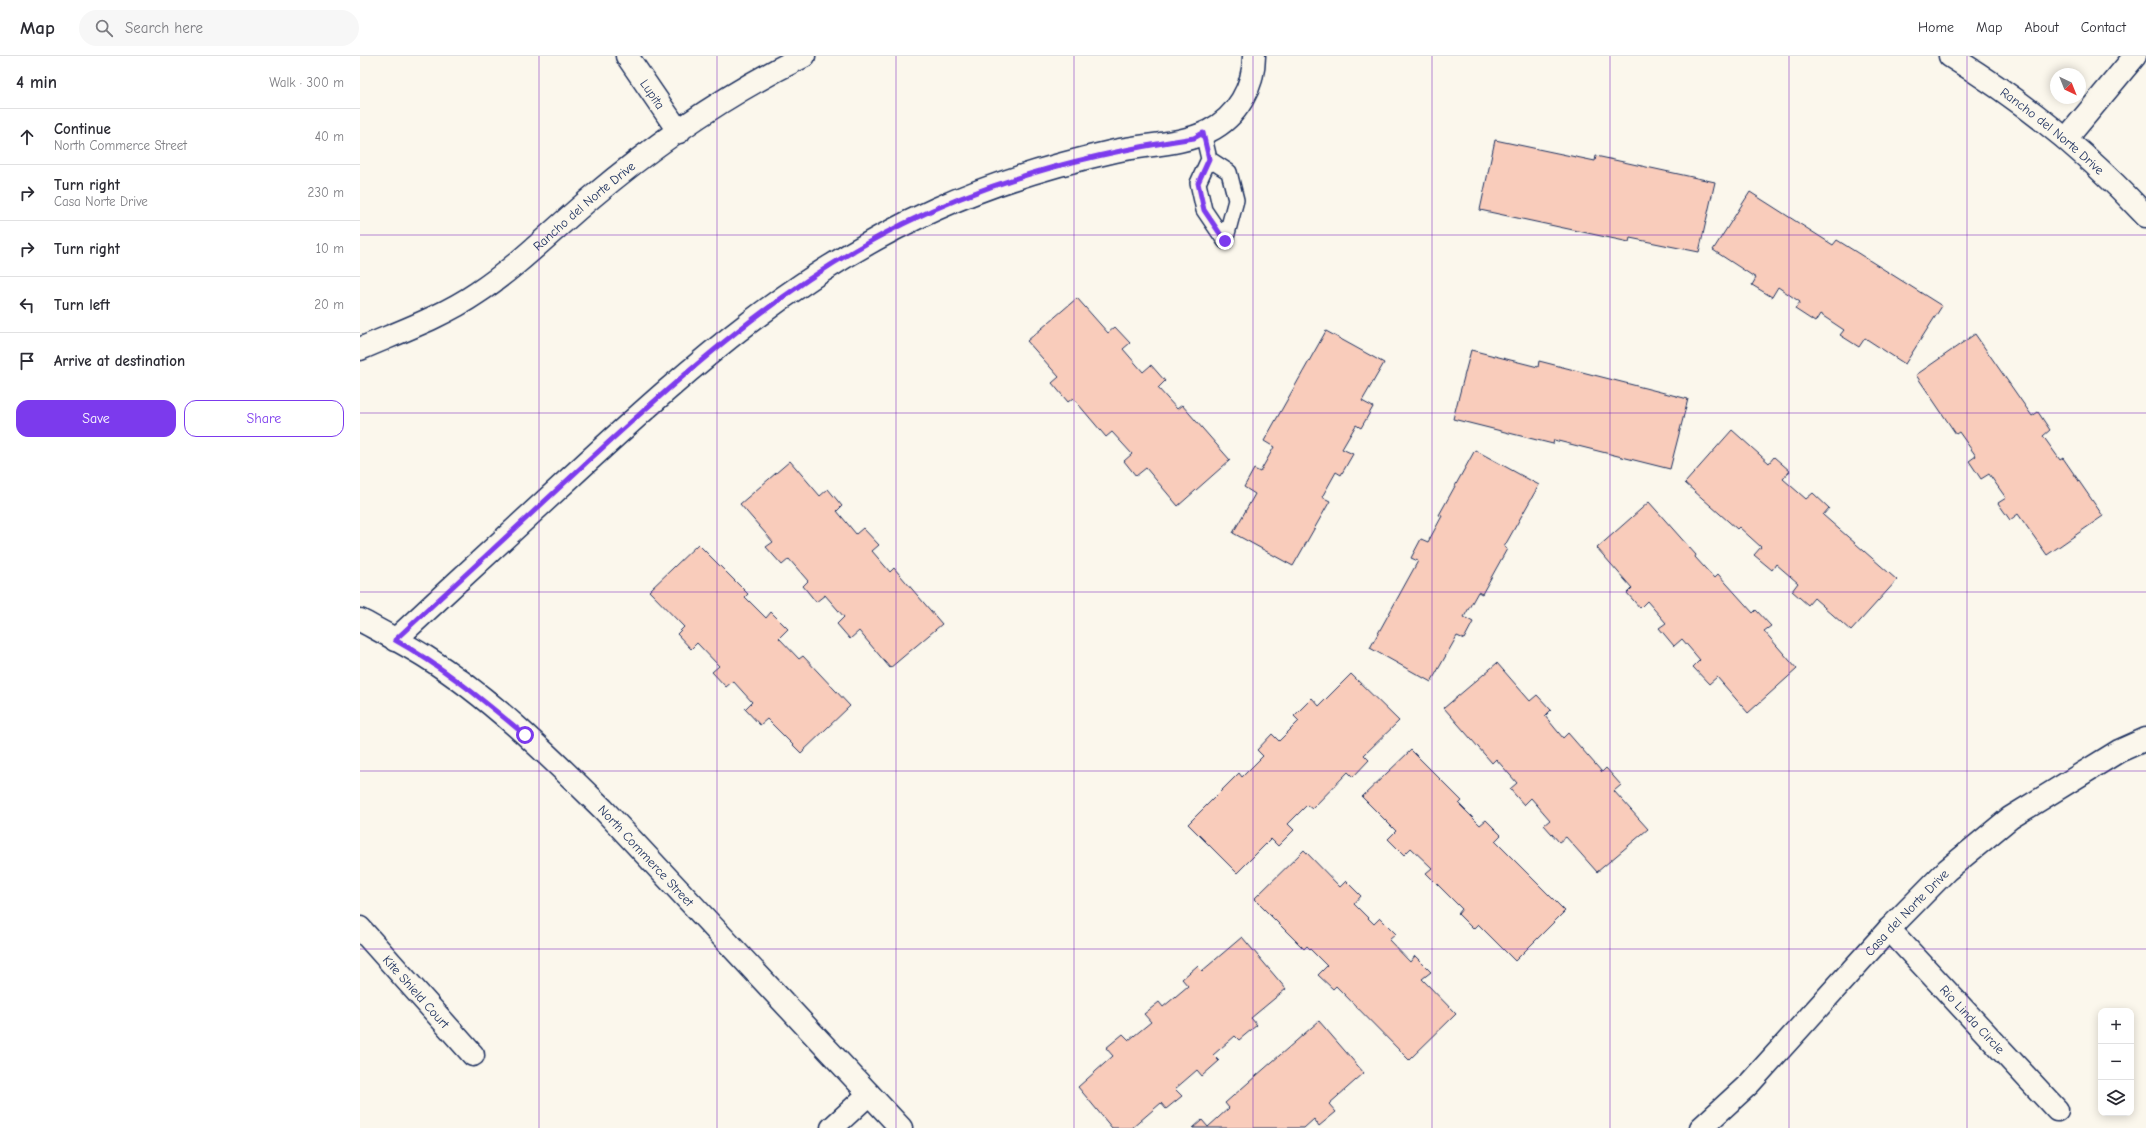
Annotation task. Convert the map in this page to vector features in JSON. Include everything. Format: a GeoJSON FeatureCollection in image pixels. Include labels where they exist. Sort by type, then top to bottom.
{"type":"FeatureCollection","features":[{"type":"Feature","properties":{"kind":"street","name":"Lupita"},"geometry":{"type":"LineString","coordinates":[[627,56],[679,132]]}},
{"type":"Feature","properties":{"kind":"street","name":"Rancho del Norte Drive"},"geometry":{"type":"LineString","coordinates":[[360,349],[438,315],[477,294],[499,278],[592,197],[679,132],[744,90],[804,56]]}},
{"type":"Feature","properties":{"kind":"street"},"geometry":{"type":"LineString","coordinates":[[395,640],[671,385],[762,311],[807,279],[904,223],[955,200],[1007,180],[1062,164],[1119,150],[1194,138],[1226,119],[1238,106],[1251,78],[1254,56]]}},
{"type":"Feature","properties":{"kind":"street","name":"Rancho del Norte Drive"},"geometry":{"type":"LineString","coordinates":[[1950,56],[1997,86],[2066,139],[2123,191],[2146,216]]}},
{"type":"Feature","properties":{"kind":"street"},"geometry":{"type":"LineString","coordinates":[[2066,139],[2135,56]]}},
{"type":"Feature","properties":{"kind":"street","name":"North Commerce Street"},"geometry":{"type":"LineString","coordinates":[[360,620],[426,658],[477,695],[565,771],[603,809],[901,1128]]}},
{"type":"Feature","properties":{"kind":"street","name":"Casa del Norte Drive"},"geometry":{"type":"LineString","coordinates":[[1701,1128],[1749,1084],[1889,929],[1947,870],[2010,818],[2119,751],[2146,739]]}},
{"type":"Feature","properties":{"kind":"street","name":"Kite Shield Court"},"geometry":{"type":"LineString","coordinates":[[360,928],[473,1055]]}},
{"type":"Feature","properties":{"kind":"street","name":"Rio Linda Circle"},"geometry":{"type":"LineString","coordinates":[[1889,929],[2057,1110]]}},
{"type":"Feature","properties":{"kind":"street"},"geometry":{"type":"LineString","coordinates":[[832,1128],[869,1094]]}},
{"type":"Feature","properties":{"kind":"lane"},"geometry":{"type":"LineString","coordinates":[[1203,133],[1209,159]]}},
{"type":"Feature","properties":{"kind":"building"},"geometry":{"type":"Polygon","coordinates":[[[1495,140],[1595,161],[1596,156],[1715,182],[1699,252],[1630,238],[1629,242],[1480,210],[1495,140]]]}},
{"type":"Feature","properties":{"kind":"building"},"geometry":{"type":"Polygon","coordinates":[[[1750,192],[1833,245],[1837,240],[1942,306],[1905,364],[1865,338],[1859,347],[1840,335],[1844,330],[1820,314],[1815,322],[1795,309],[1800,302],[1778,287],[1772,297],[1752,285],[1756,278],[1713,250],[1750,192]]]}},
{"type":"Feature","properties":{"kind":"building"},"geometry":{"type":"Polygon","coordinates":[[[1077,298],[1108,333],[1115,327],[1130,343],[1123,349],[1143,372],[1151,365],[1165,381],[1158,388],[1177,409],[1182,405],[1230,460],[1178,506],[1146,468],[1136,476],[1124,461],[1132,454],[1112,432],[1106,437],[1073,398],[1068,402],[1052,383],[1059,377],[1027,341],[1077,298]]]}},
{"type":"Feature","properties":{"kind":"building"},"geometry":{"type":"Polygon","coordinates":[[[1326,331],[1384,363],[1362,401],[1373,407],[1361,428],[1356,425],[1342,449],[1353,454],[1341,475],[1336,472],[1322,497],[1330,501],[1293,566],[1233,533],[1255,494],[1244,487],[1254,469],[1260,472],[1274,447],[1264,441],[1326,331]]]}},
{"type":"Feature","properties":{"kind":"building"},"geometry":{"type":"Polygon","coordinates":[[[1975,334],[2032,416],[2038,412],[2050,430],[2043,436],[2060,460],[2063,458],[2103,516],[2047,555],[2018,514],[2010,520],[1998,503],[2006,498],[1989,474],[1981,479],[1969,461],[1976,456],[1959,432],[1956,434],[1916,375],[1975,334]]]}},
{"type":"Feature","properties":{"kind":"building"},"geometry":{"type":"Polygon","coordinates":[[[1471,350],[1538,367],[1539,361],[1688,399],[1670,469],[1554,440],[1553,444],[1453,419],[1471,350]]]}},
{"type":"Feature","properties":{"kind":"building"},"geometry":{"type":"Polygon","coordinates":[[[1732,430],[1769,463],[1774,457],[1790,471],[1783,479],[1806,499],[1813,493],[1829,508],[1823,515],[1897,580],[1851,631],[1814,598],[1808,605],[1792,591],[1798,583],[1776,564],[1772,570],[1754,555],[1761,547],[1739,527],[1737,529],[1685,483],[1732,430]]]}},
{"type":"Feature","properties":{"kind":"building"},"geometry":{"type":"Polygon","coordinates":[[[1475,450],[1539,485],[1504,547],[1507,549],[1482,594],[1478,592],[1464,617],[1473,622],[1464,639],[1457,636],[1431,682],[1370,648],[1418,561],[1411,558],[1421,539],[1428,542],[1442,516],[1439,515],[1475,450]]]}},
{"type":"Feature","properties":{"kind":"building"},"geometry":{"type":"Polygon","coordinates":[[[790,461],[820,496],[828,489],[842,506],[837,511],[856,534],[863,528],[879,545],[872,551],[890,572],[894,568],[942,624],[890,668],[859,631],[850,639],[837,624],[844,617],[825,595],[816,602],[803,586],[808,581],[789,559],[782,565],[766,547],[773,542],[740,504],[790,461]]]}},
{"type":"Feature","properties":{"kind":"building"},"geometry":{"type":"Polygon","coordinates":[[[1649,502],[1696,555],[1695,557],[1714,578],[1718,574],[1753,613],[1756,610],[1771,626],[1764,631],[1797,669],[1748,713],[1717,677],[1709,684],[1693,667],[1700,660],[1682,639],[1674,646],[1659,628],[1666,623],[1647,601],[1640,608],[1627,593],[1632,588],[1597,548],[1649,502]]]}},
{"type":"Feature","properties":{"kind":"building"},"geometry":{"type":"Polygon","coordinates":[[[698,544],[748,594],[745,597],[766,618],[771,612],[788,629],[779,638],[799,659],[803,656],[850,706],[801,753],[767,719],[760,725],[745,709],[752,702],[733,681],[726,687],[712,672],[719,666],[697,643],[691,649],[677,634],[684,627],[649,591],[698,544]]]}},
{"type":"Feature","properties":{"kind":"building"},"geometry":{"type":"Polygon","coordinates":[[[1497,663],[1530,701],[1537,695],[1551,710],[1545,716],[1563,738],[1568,733],[1602,772],[1606,768],[1621,785],[1614,791],[1648,829],[1597,872],[1566,837],[1559,842],[1544,825],[1550,820],[1531,798],[1524,805],[1510,789],[1517,783],[1496,759],[1492,763],[1444,708],[1497,663]]]}},
{"type":"Feature","properties":{"kind":"building"},"geometry":{"type":"Polygon","coordinates":[[[1351,674],[1399,721],[1364,755],[1369,760],[1353,777],[1348,772],[1312,809],[1307,805],[1288,824],[1294,830],[1278,846],[1271,839],[1237,873],[1188,824],[1239,773],[1242,777],[1263,756],[1257,750],[1272,734],[1279,741],[1299,721],[1294,716],[1312,698],[1319,706],[1351,674]]]}},
{"type":"Feature","properties":{"kind":"building"},"geometry":{"type":"Polygon","coordinates":[[[1411,750],[1462,801],[1459,804],[1480,825],[1486,820],[1501,835],[1495,841],[1565,911],[1515,961],[1478,924],[1473,929],[1458,914],[1462,909],[1426,873],[1432,868],[1411,848],[1404,855],[1388,839],[1396,831],[1362,797],[1411,750]]]}},
{"type":"Feature","properties":{"kind":"building"},"geometry":{"type":"Polygon","coordinates":[[[1304,850],[1340,887],[1346,881],[1361,896],[1354,904],[1374,924],[1380,918],[1396,934],[1389,940],[1410,962],[1415,956],[1431,972],[1422,979],[1456,1014],[1409,1060],[1336,986],[1333,989],[1318,975],[1327,966],[1307,946],[1304,949],[1254,899],[1304,850]]]}},
{"type":"Feature","properties":{"kind":"building"},"geometry":{"type":"Polygon","coordinates":[[[1242,937],[1286,989],[1251,1018],[1257,1025],[1239,1040],[1235,1036],[1213,1055],[1219,1061],[1202,1076],[1197,1070],[1175,1089],[1182,1096],[1166,1109],[1161,1103],[1132,1128],[1112,1128],[1078,1087],[1113,1056],[1106,1048],[1123,1034],[1129,1040],[1151,1022],[1144,1014],[1159,1002],[1163,1007],[1188,986],[1182,979],[1197,966],[1202,971],[1242,937]]]}},
{"type":"Feature","properties":{"kind":"building"},"geometry":{"type":"Polygon","coordinates":[[[1319,1021],[1364,1073],[1329,1104],[1336,1112],[1319,1126],[1314,1119],[1304,1128],[1193,1128],[1202,1120],[1208,1127],[1229,1108],[1225,1103],[1319,1021]]]}},
{"type":"Feature","properties":{"kind":"route"},"geometry":{"type":"LineString","coordinates":[[525,735],[477,695],[426,658],[395,640],[671,385],[762,311],[807,279],[904,223],[955,200],[1007,180],[1062,164],[1119,150],[1194,138],[1203,133],[1209,159],[1198,183],[1204,210],[1225,241]]}}]}
